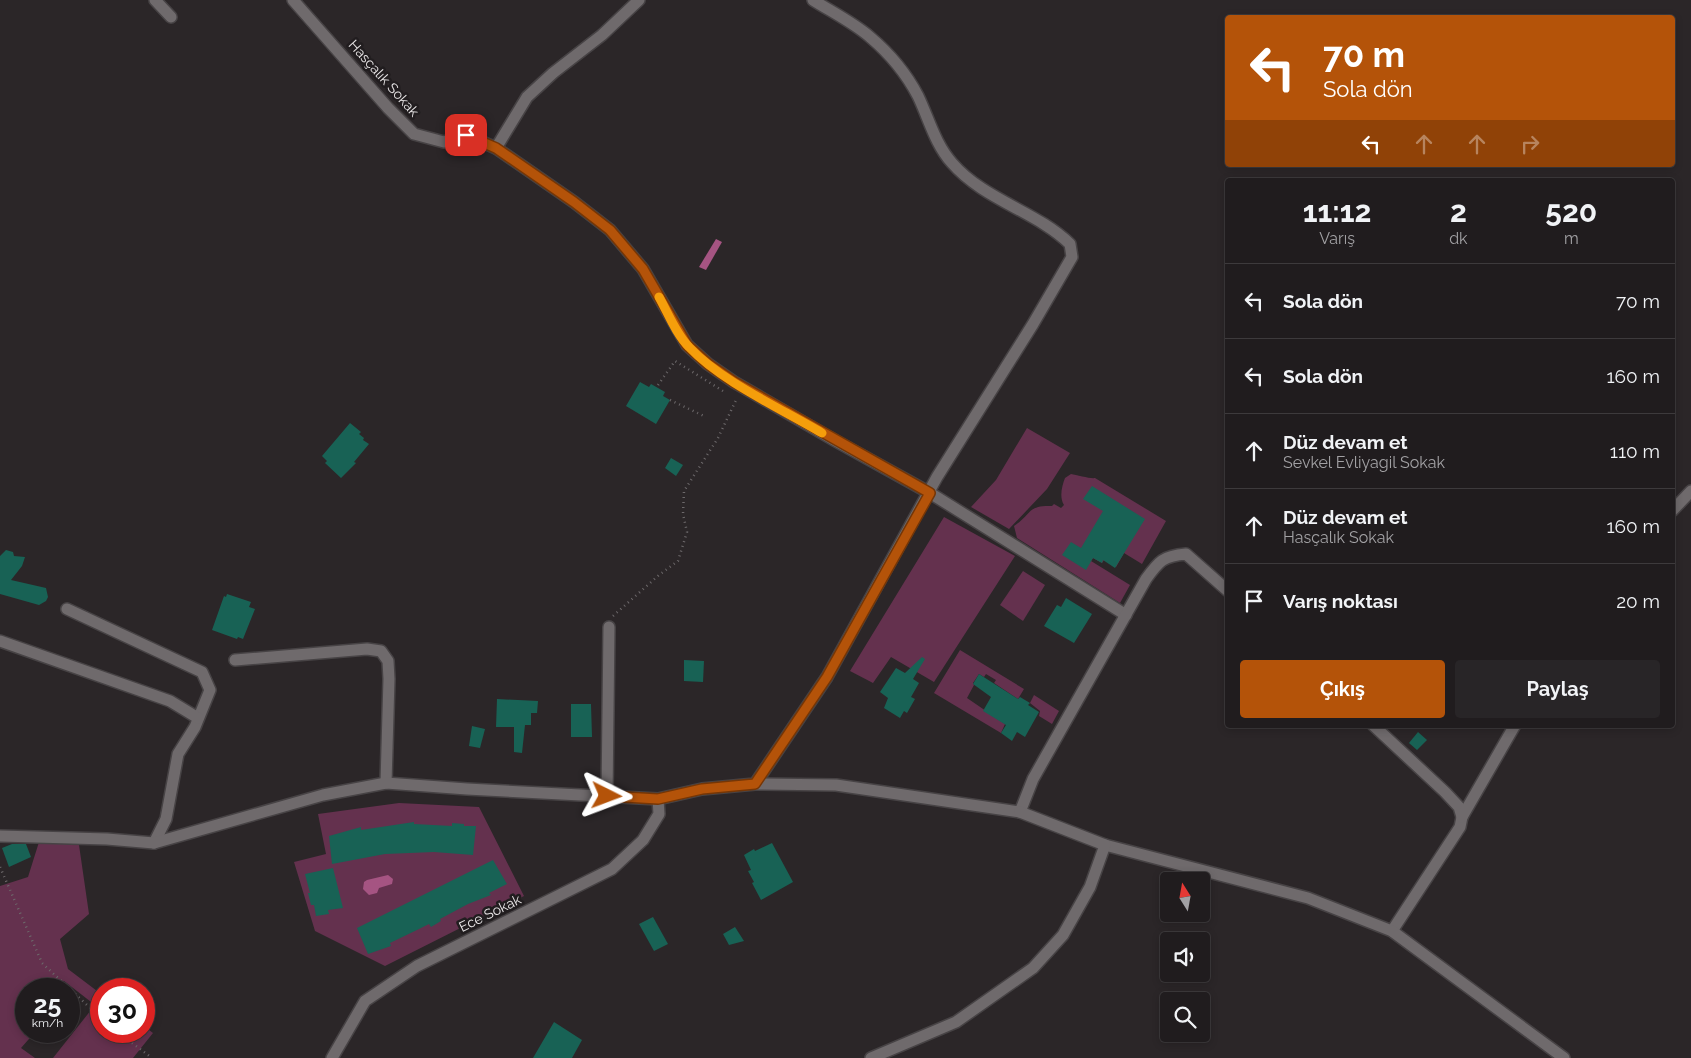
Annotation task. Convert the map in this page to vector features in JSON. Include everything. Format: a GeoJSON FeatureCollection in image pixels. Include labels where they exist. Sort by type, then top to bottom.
{"type":"FeatureCollection","features":[{"type":"Feature","properties":{"kind":"street"},"geometry":{"type":"LineString","coordinates":[[155,0],[171,17]]}},
{"type":"Feature","properties":{"kind":"street","name":"Hasçalık Sokak"},"geometry":{"type":"LineString","coordinates":[[293,0],[388,108],[414,134],[444,142],[466,135],[496,148],[574,202],[610,230],[643,269],[687,345],[708,364],[734,382],[930,493],[1126,615]]}},
{"type":"Feature","properties":{"kind":"street"},"geometry":{"type":"LineString","coordinates":[[496,148],[527,97],[602,35],[639,0]]}},
{"type":"Feature","properties":{"kind":"street"},"geometry":{"type":"LineString","coordinates":[[755,784],[827,677],[938,477],[1033,324],[1072,257],[1070,244],[1058,232],[971,181],[952,163],[936,139],[917,94],[899,68],[870,37],[813,0]]}},
{"type":"Feature","properties":{"kind":"street"},"geometry":{"type":"LineString","coordinates":[[1675,507],[1691,491]]}},
{"type":"Feature","properties":{"kind":"street"},"geometry":{"type":"LineString","coordinates":[[1020,812],[1033,779],[1156,565],[1169,555],[1186,554],[1225,588]]}},
{"type":"Feature","properties":{"kind":"street"},"geometry":{"type":"LineString","coordinates":[[67,608],[202,672],[210,690],[198,718],[178,754],[166,819],[154,843]]}},
{"type":"Feature","properties":{"kind":"street"},"geometry":{"type":"LineString","coordinates":[[607,796],[609,628]]}},
{"type":"Feature","properties":{"kind":"street"},"geometry":{"type":"LineString","coordinates":[[0,641],[170,701],[198,718]]}},
{"type":"Feature","properties":{"kind":"street"},"geometry":{"type":"LineString","coordinates":[[236,660],[367,649],[382,652],[388,661],[389,679],[386,783]]}},
{"type":"Feature","properties":{"kind":"street"},"geometry":{"type":"LineString","coordinates":[[1376,728],[1445,792],[1459,807],[1462,817]]}},
{"type":"Feature","properties":{"kind":"street"},"geometry":{"type":"LineString","coordinates":[[1392,931],[1460,827],[1462,817],[1514,728]]}},
{"type":"Feature","properties":{"kind":"street"},"geometry":{"type":"LineString","coordinates":[[0,836],[106,839],[154,843],[323,795],[386,783],[658,799],[702,789],[755,784],[836,785],[1020,812],[1105,845],[1308,898],[1392,931],[1564,1058]]}},
{"type":"Feature","properties":{"kind":"street","name":"Ece Sokak"},"geometry":{"type":"LineString","coordinates":[[332,1058],[365,1001],[417,966],[612,869],[643,840],[659,814],[658,799]]}},
{"type":"Feature","properties":{"kind":"street"},"geometry":{"type":"LineString","coordinates":[[872,1058],[956,1022],[1033,968],[1063,935],[1090,887],[1105,845]]}},
{"type":"Feature","properties":{"kind":"path"},"geometry":{"type":"LineString","coordinates":[[658,385],[675,361],[723,392]]}},
{"type":"Feature","properties":{"kind":"path"},"geometry":{"type":"LineString","coordinates":[[609,628],[612,618],[659,575],[678,561],[687,532],[683,514],[684,491],[718,438],[737,398],[734,382]]}},
{"type":"Feature","properties":{"kind":"path"},"geometry":{"type":"LineString","coordinates":[[670,400],[706,417]]}},
{"type":"Feature","properties":{"kind":"path"},"geometry":{"type":"LineString","coordinates":[[0,867],[42,963],[90,1008]]}},
{"type":"Feature","properties":{"kind":"path"},"geometry":{"type":"LineString","coordinates":[[132,1043],[152,1058]]}},
{"type":"Feature","properties":{"kind":"shaded area"},"geometry":{"type":"Polygon","coordinates":[[[716,239],[722,242],[706,270],[699,267],[716,239]]]}},
{"type":"Feature","properties":{"kind":"shaded area"},"geometry":{"type":"Polygon","coordinates":[[[1027,428],[1070,453],[1047,489],[1009,529],[971,507],[996,480],[1027,428]]]}},
{"type":"Feature","properties":{"kind":"shaded area"},"geometry":{"type":"Polygon","coordinates":[[[1071,474],[1095,478],[1166,521],[1142,564],[1124,553],[1116,567],[1104,560],[1102,563],[1093,558],[1091,561],[1130,585],[1120,603],[1017,538],[1014,526],[1030,511],[1038,507],[1052,506],[1054,504],[1061,508],[1064,505],[1061,495],[1062,488],[1065,478],[1071,474]]]}},
{"type":"Feature","properties":{"kind":"shaded area"},"geometry":{"type":"Polygon","coordinates":[[[944,517],[1015,556],[934,682],[891,657],[873,683],[850,671],[944,517]]]}},
{"type":"Feature","properties":{"kind":"shaded area"},"geometry":{"type":"Polygon","coordinates":[[[1023,571],[1045,585],[1023,621],[1000,605],[1023,571]]]}},
{"type":"Feature","properties":{"kind":"shaded area"},"geometry":{"type":"Polygon","coordinates":[[[960,650],[1024,689],[1018,699],[994,683],[996,680],[986,674],[984,677],[979,674],[973,683],[974,685],[967,698],[1005,724],[1001,733],[934,693],[960,650]]]}},
{"type":"Feature","properties":{"kind":"shaded area"},"geometry":{"type":"Polygon","coordinates":[[[1034,695],[1059,711],[1052,724],[1039,716],[1040,711],[1030,703],[1034,695]]]}},
{"type":"Feature","properties":{"kind":"shaded area"},"geometry":{"type":"Polygon","coordinates":[[[399,803],[479,807],[524,896],[385,966],[315,931],[294,862],[326,854],[318,814],[399,803]]]}},
{"type":"Feature","properties":{"kind":"shaded area"},"geometry":{"type":"Polygon","coordinates":[[[39,842],[79,845],[89,914],[60,939],[68,969],[80,978],[15,978],[15,1043],[25,1043],[21,1048],[35,1058],[0,1058],[0,886],[28,877],[39,842]]]}},
{"type":"Feature","properties":{"kind":"shaded area"},"geometry":{"type":"Polygon","coordinates":[[[388,875],[393,879],[392,884],[379,888],[377,893],[369,895],[363,889],[364,882],[367,880],[388,875]]]}},
{"type":"Feature","properties":{"kind":"shaded area"},"geometry":{"type":"Polygon","coordinates":[[[80,978],[90,986],[90,1001],[80,993],[80,978]]]}},
{"type":"Feature","properties":{"kind":"shaded area"},"geometry":{"type":"Polygon","coordinates":[[[90,1011],[90,1043],[145,1043],[133,1058],[53,1058],[65,1043],[80,1043],[80,1024],[90,1011]]]}},
{"type":"Feature","properties":{"kind":"building"},"geometry":{"type":"Polygon","coordinates":[[[640,382],[649,387],[651,384],[665,392],[663,396],[670,400],[656,424],[626,406],[640,382]]]}},
{"type":"Feature","properties":{"kind":"building"},"geometry":{"type":"Polygon","coordinates":[[[350,423],[361,432],[359,434],[364,438],[363,440],[369,444],[354,462],[356,463],[341,478],[325,463],[327,461],[322,456],[350,423]]]}},
{"type":"Feature","properties":{"kind":"building"},"geometry":{"type":"Polygon","coordinates":[[[671,458],[683,465],[676,476],[665,468],[671,458]]]}},
{"type":"Feature","properties":{"kind":"building"},"geometry":{"type":"Polygon","coordinates":[[[1092,486],[1145,519],[1115,568],[1103,560],[1102,563],[1093,558],[1086,570],[1062,555],[1071,542],[1081,548],[1103,511],[1083,499],[1092,486]]]}},
{"type":"Feature","properties":{"kind":"building"},"geometry":{"type":"Polygon","coordinates":[[[6,550],[13,552],[14,556],[25,557],[22,566],[11,580],[46,588],[48,597],[46,601],[39,605],[0,594],[0,556],[6,550]]]}},
{"type":"Feature","properties":{"kind":"building"},"geometry":{"type":"Polygon","coordinates":[[[227,594],[251,602],[249,607],[255,609],[243,639],[238,637],[237,639],[212,630],[224,596],[226,597],[227,594]]]}},
{"type":"Feature","properties":{"kind":"building"},"geometry":{"type":"Polygon","coordinates":[[[1066,598],[1092,614],[1074,643],[1044,626],[1057,605],[1061,607],[1066,598]]]}},
{"type":"Feature","properties":{"kind":"building"},"geometry":{"type":"Polygon","coordinates":[[[922,657],[925,659],[913,679],[919,683],[911,697],[915,699],[907,713],[904,711],[900,718],[884,708],[888,698],[880,692],[896,668],[905,673],[922,657]]]}},
{"type":"Feature","properties":{"kind":"building"},"geometry":{"type":"Polygon","coordinates":[[[684,660],[704,661],[703,682],[684,681],[684,660]]]}},
{"type":"Feature","properties":{"kind":"building"},"geometry":{"type":"Polygon","coordinates":[[[979,674],[1018,699],[1020,697],[1030,703],[1028,705],[1039,712],[1025,737],[1017,732],[1012,741],[1001,733],[1006,725],[983,711],[991,697],[973,684],[979,674]]]}},
{"type":"Feature","properties":{"kind":"building"},"geometry":{"type":"Polygon","coordinates":[[[497,699],[538,701],[537,713],[531,713],[531,725],[525,725],[522,753],[514,752],[514,727],[496,727],[497,699]]]}},
{"type":"Feature","properties":{"kind":"building"},"geometry":{"type":"Polygon","coordinates":[[[571,704],[591,704],[592,737],[571,737],[571,704]]]}},
{"type":"Feature","properties":{"kind":"building"},"geometry":{"type":"Polygon","coordinates":[[[472,726],[485,729],[480,748],[469,746],[472,726]]]}},
{"type":"Feature","properties":{"kind":"building"},"geometry":{"type":"Polygon","coordinates":[[[1418,732],[1427,740],[1417,750],[1409,743],[1418,732]]]}},
{"type":"Feature","properties":{"kind":"building"},"geometry":{"type":"Polygon","coordinates":[[[414,822],[414,824],[452,826],[452,823],[476,826],[473,855],[434,852],[385,854],[332,864],[329,836],[361,827],[361,830],[414,822]]]}},
{"type":"Feature","properties":{"kind":"building"},"geometry":{"type":"Polygon","coordinates":[[[772,843],[793,882],[761,900],[752,883],[754,882],[748,871],[751,870],[744,855],[754,849],[755,851],[772,843]]]}},
{"type":"Feature","properties":{"kind":"building"},"geometry":{"type":"Polygon","coordinates":[[[12,844],[26,844],[31,857],[9,867],[2,848],[12,844]]]}},
{"type":"Feature","properties":{"kind":"building"},"geometry":{"type":"Polygon","coordinates":[[[493,860],[507,884],[489,893],[491,895],[468,904],[440,919],[441,921],[431,927],[429,924],[390,943],[391,946],[368,954],[357,928],[493,860]]]}},
{"type":"Feature","properties":{"kind":"building"},"geometry":{"type":"Polygon","coordinates":[[[333,868],[343,908],[328,910],[329,914],[316,916],[314,905],[311,905],[305,874],[333,868]]]}},
{"type":"Feature","properties":{"kind":"building"},"geometry":{"type":"Polygon","coordinates":[[[653,917],[668,944],[654,951],[639,924],[653,917]]]}},
{"type":"Feature","properties":{"kind":"building"},"geometry":{"type":"Polygon","coordinates":[[[735,927],[744,941],[729,945],[723,934],[735,927]]]}},
{"type":"Feature","properties":{"kind":"building"},"geometry":{"type":"Polygon","coordinates":[[[554,1022],[582,1040],[572,1058],[533,1058],[554,1022]]]}},
{"type":"Feature","properties":{"kind":"slow traffic"},"geometry":{"type":"LineString","coordinates":[[659,297],[687,345],[708,364],[734,382],[822,433]]}},
{"type":"Feature","properties":{"kind":"route"},"geometry":{"type":"LineString","coordinates":[[466,135],[496,148],[574,202],[610,230],[643,269],[687,345],[708,364],[734,382],[930,493],[827,677],[755,784],[702,789],[658,799],[607,796]]}}]}
